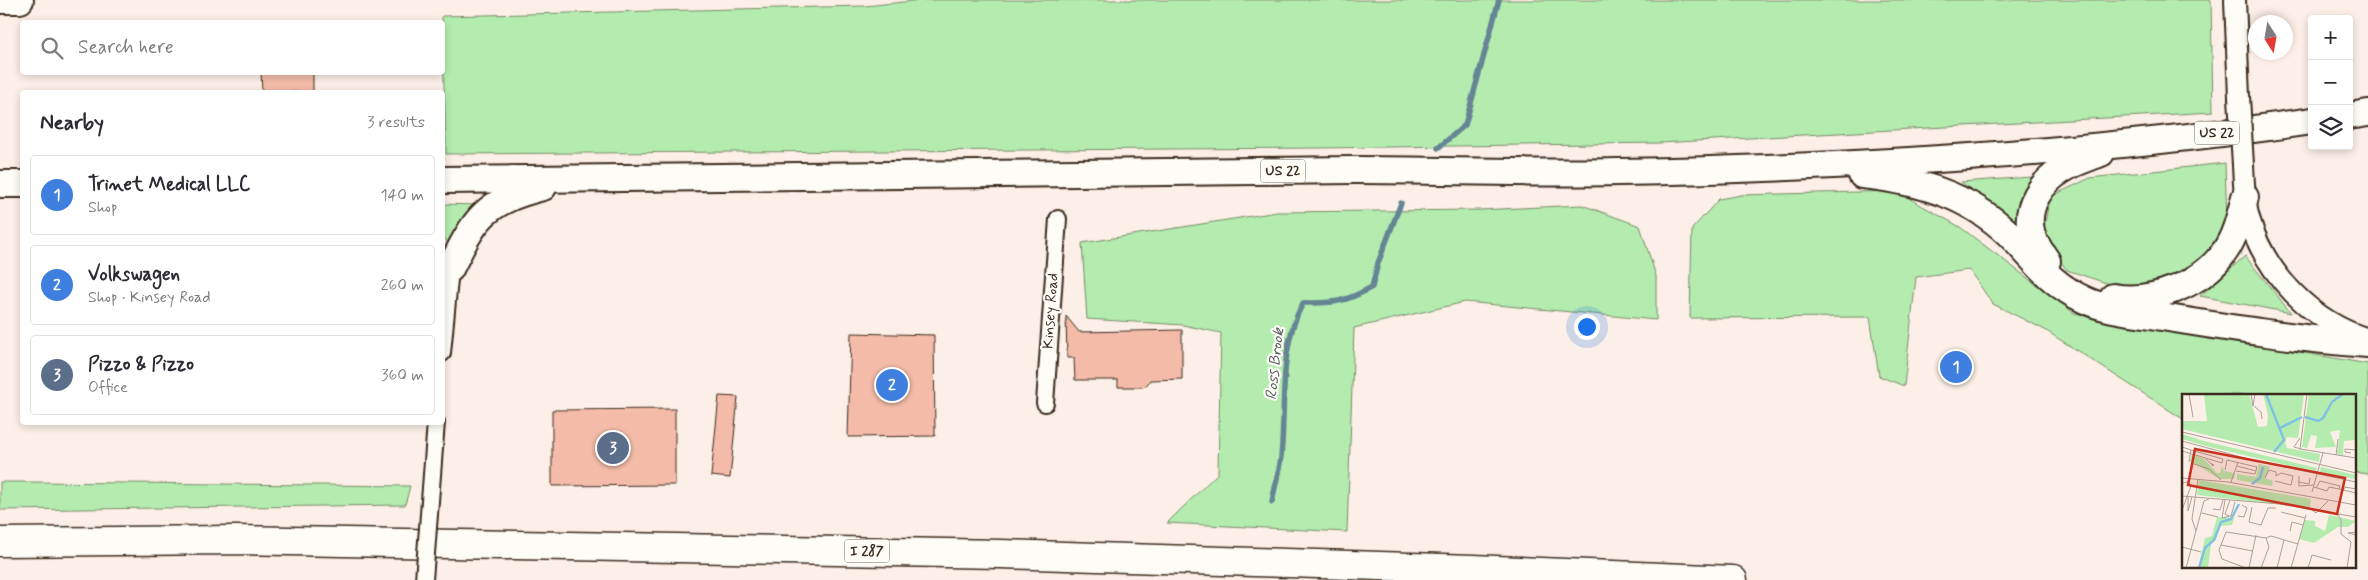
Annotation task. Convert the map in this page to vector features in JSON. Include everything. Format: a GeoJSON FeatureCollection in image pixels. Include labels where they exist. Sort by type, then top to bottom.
{"type":"FeatureCollection","features":[{"type":"Feature","properties":{"kind":"highway"},"geometry":{"type":"LineString","coordinates":[[0,0],[20,0]]}},
{"type":"Feature","properties":{"kind":"highway"},"geometry":{"type":"LineString","coordinates":[[2353,115],[2368,113]]}},
{"type":"Feature","properties":{"kind":"highway","name":"US 22"},"geometry":{"type":"LineString","coordinates":[[445,180],[1392,170],[1613,172],[1761,168],[1962,158],[2122,144],[2308,121]]}},
{"type":"Feature","properties":{"kind":"highway"},"geometry":{"type":"LineString","coordinates":[[2122,144],[2062,170],[2047,182],[2035,196],[2030,214],[2031,231],[2037,247],[2061,275],[2098,294],[2117,298],[2134,297],[2164,293],[2188,283],[2207,270],[2224,252],[2236,229],[2245,197]]}},
{"type":"Feature","properties":{"kind":"highway"},"geometry":{"type":"LineString","coordinates":[[1761,168],[1883,177],[1915,182],[1957,196],[1977,208],[2009,234],[2047,276],[2059,285],[2100,306],[2208,324],[2368,344]]}},
{"type":"Feature","properties":{"kind":"highway"},"geometry":{"type":"LineString","coordinates":[[446,263],[484,212],[492,206],[520,193],[578,179]]}},
{"type":"Feature","properties":{"kind":"highway"},"geometry":{"type":"LineString","coordinates":[[0,184],[20,184]]}},
{"type":"Feature","properties":{"kind":"highway","name":"I 287"},"geometry":{"type":"LineString","coordinates":[[0,542],[236,540],[1001,554],[1463,568],[1733,580]]}},
{"type":"Feature","properties":{"kind":"street"},"geometry":{"type":"LineString","coordinates":[[2234,0],[2245,197],[2249,218],[2256,236],[2274,270],[2288,288],[2322,316],[2342,328],[2368,339]]}},
{"type":"Feature","properties":{"kind":"street","name":"Kinsey Road"},"geometry":{"type":"LineString","coordinates":[[1046,403],[1058,219]]}},
{"type":"Feature","properties":{"kind":"street"},"geometry":{"type":"LineString","coordinates":[[445,286],[446,263]]}},
{"type":"Feature","properties":{"kind":"street"},"geometry":{"type":"LineString","coordinates":[[424,580],[436,425]]}},
{"type":"Feature","properties":{"kind":"green space"},"geometry":{"type":"Polygon","coordinates":[[[922,0],[2211,0],[2213,112],[1660,143],[1319,148],[446,154],[444,75],[445,20],[442,20],[442,16],[865,6],[922,0]]]}},
{"type":"Feature","properties":{"kind":"green space"},"geometry":{"type":"Polygon","coordinates":[[[2225,163],[2227,220],[2202,262],[2168,284],[2124,289],[2067,270],[2042,238],[2050,197],[2090,178],[2225,163]]]}},
{"type":"Feature","properties":{"kind":"green space"},"geometry":{"type":"Polygon","coordinates":[[[2032,177],[2021,199],[2016,225],[1961,182],[2032,177]]]}},
{"type":"Feature","properties":{"kind":"green space"},"geometry":{"type":"Polygon","coordinates":[[[1896,191],[1960,227],[2074,313],[2368,364],[2368,474],[2356,472],[2356,394],[2182,394],[2182,418],[2045,330],[1993,304],[1969,270],[1916,277],[1904,386],[1879,376],[1870,317],[1690,318],[1692,229],[1719,199],[1741,195],[1896,191]]]}},
{"type":"Feature","properties":{"kind":"green space"},"geometry":{"type":"Polygon","coordinates":[[[445,204],[477,205],[449,245],[445,239],[445,204]]]}},
{"type":"Feature","properties":{"kind":"green space"},"geometry":{"type":"Polygon","coordinates":[[[1582,205],[1640,226],[1656,276],[1656,320],[1465,302],[1354,328],[1347,532],[1167,523],[1218,473],[1221,333],[1183,325],[1087,319],[1082,243],[1277,212],[1480,210],[1582,205]]]}},
{"type":"Feature","properties":{"kind":"green space"},"geometry":{"type":"Polygon","coordinates":[[[2245,256],[2291,313],[2200,296],[2245,256]]]}},
{"type":"Feature","properties":{"kind":"green space"},"geometry":{"type":"Polygon","coordinates":[[[0,482],[410,486],[405,505],[0,510],[0,482]]]}},
{"type":"Feature","properties":{"kind":"building"},"geometry":{"type":"Polygon","coordinates":[[[261,75],[313,75],[313,90],[262,90],[261,75]]]}},
{"type":"Feature","properties":{"kind":"building"},"geometry":{"type":"Polygon","coordinates":[[[1066,316],[1079,332],[1182,330],[1182,379],[1150,380],[1146,386],[1142,387],[1118,387],[1118,380],[1075,380],[1074,358],[1067,358],[1066,316]]]}},
{"type":"Feature","properties":{"kind":"building"},"geometry":{"type":"Polygon","coordinates":[[[851,333],[934,335],[935,436],[848,437],[851,333]]]}},
{"type":"Feature","properties":{"kind":"building"},"geometry":{"type":"Polygon","coordinates":[[[719,396],[738,397],[730,478],[711,476],[719,396]]]}},
{"type":"Feature","properties":{"kind":"building"},"geometry":{"type":"Polygon","coordinates":[[[675,409],[675,485],[552,486],[552,410],[675,409]]]}},
{"type":"Feature","properties":{"kind":"waterway","name":"Ross Brook"},"geometry":{"type":"LineString","coordinates":[[1438,148],[1465,125],[1499,0]]}},
{"type":"Feature","properties":{"kind":"waterway","name":"Ross Brook"},"geometry":{"type":"LineString","coordinates":[[1272,502],[1281,457],[1286,358],[1295,320],[1303,303],[1339,301],[1372,287],[1378,263],[1401,203]]}},
{"type":"Feature","properties":{"kind":"place","name":"Trinet Medical LLC"},"geometry":{"type":"Point","coordinates":[1956,367]}},
{"type":"Feature","properties":{"kind":"place","name":"Volkswagen"},"geometry":{"type":"Point","coordinates":[892,385]}},
{"type":"Feature","properties":{"kind":"place","name":"Pizzo & Pizzo"},"geometry":{"type":"Point","coordinates":[613,448]}}]}
